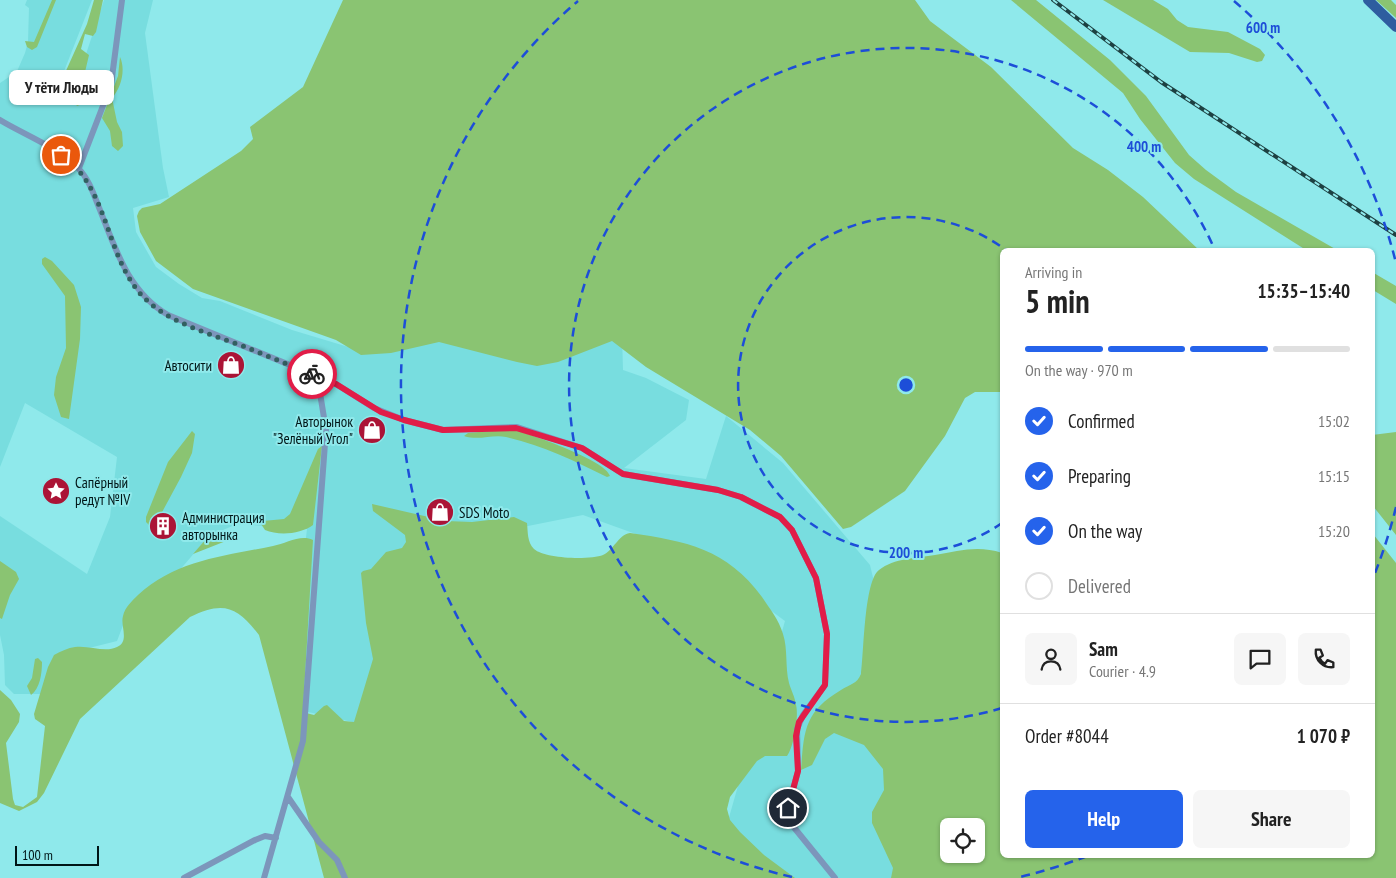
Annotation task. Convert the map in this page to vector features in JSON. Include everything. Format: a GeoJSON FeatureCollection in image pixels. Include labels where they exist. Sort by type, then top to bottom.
{"type":"FeatureCollection","features":[{"type":"Feature","properties":{"kind":"main road"},"geometry":{"type":"LineString","coordinates":[[1368,0],[1396,27]]}},
{"type":"Feature","properties":{"kind":"street"},"geometry":{"type":"LineString","coordinates":[[79,168],[111,85],[122,0]]}},
{"type":"Feature","properties":{"kind":"street"},"geometry":{"type":"LineString","coordinates":[[0,120],[61,155],[79,168],[92,192],[126,273],[145,299],[168,315],[336,384],[381,412],[404,420],[443,430],[516,428],[582,448],[623,474],[718,490],[741,497],[773,513],[785,522],[802,547],[816,578],[827,634],[825,685],[802,716],[797,729],[798,771],[787,813],[792,825],[835,878]]}},
{"type":"Feature","properties":{"kind":"street"},"geometry":{"type":"LineString","coordinates":[[264,878],[303,741],[308,693],[326,430],[320,393],[306,372]]}},
{"type":"Feature","properties":{"kind":"street"},"geometry":{"type":"LineString","coordinates":[[288,798],[318,842],[337,860],[345,878]]}},
{"type":"Feature","properties":{"kind":"street"},"geometry":{"type":"LineString","coordinates":[[184,878],[264,836],[276,838]]}},
{"type":"Feature","properties":{"kind":"shaded area","name":"Авторынок \"Зелёный Угол\""},"geometry":{"type":"Polygon","coordinates":[[[27,0],[92,0],[57,89],[72,96],[104,0],[153,0],[145,33],[163,168],[169,197],[133,208],[136,232],[156,267],[179,284],[202,298],[220,301],[292,330],[355,349],[443,338],[622,336],[623,370],[646,378],[689,400],[686,420],[624,468],[706,479],[726,416],[783,463],[870,565],[882,615],[921,878],[764,878],[724,835],[785,621],[697,556],[583,515],[523,527],[370,726],[286,707],[307,529],[237,524],[209,536],[178,572],[127,615],[117,641],[77,651],[42,694],[14,694],[5,685],[4,655],[0,635],[0,516],[87,574],[110,517],[117,457],[25,403],[0,467],[0,83],[9,77],[15,76],[25,53],[28,42],[29,8],[25,5],[27,0]]]}},
{"type":"Feature","properties":{"kind":"green space"},"geometry":{"type":"Polygon","coordinates":[[[52,0],[56,0],[37,47],[32,50],[27,47],[25,41],[34,42],[52,0]]]}},
{"type":"Feature","properties":{"kind":"green space"},"geometry":{"type":"Polygon","coordinates":[[[94,0],[103,0],[96,32],[93,36],[85,34],[81,49],[89,55],[85,72],[92,75],[93,79],[85,103],[77,106],[73,100],[75,81],[65,76],[65,73],[87,24],[94,0]]]}},
{"type":"Feature","properties":{"kind":"green space"},"geometry":{"type":"Polygon","coordinates":[[[343,0],[915,0],[930,21],[991,67],[1073,148],[1108,170],[1143,197],[1197,248],[1000,248],[1000,392],[975,392],[965,398],[945,436],[905,491],[851,527],[843,529],[781,456],[750,430],[646,367],[612,341],[558,362],[537,366],[439,342],[391,353],[361,355],[336,340],[193,289],[156,261],[140,232],[137,216],[139,211],[142,208],[160,204],[241,151],[253,139],[250,127],[303,87],[343,0]]]}},
{"type":"Feature","properties":{"kind":"green space"},"geometry":{"type":"Polygon","coordinates":[[[1011,0],[1036,0],[1110,60],[1146,96],[1189,155],[1206,170],[1236,192],[1334,248],[1303,248],[1194,179],[1175,163],[1140,119],[1123,93],[1011,0]]]}},
{"type":"Feature","properties":{"kind":"green space"},"geometry":{"type":"Polygon","coordinates":[[[1103,0],[1153,0],[1168,9],[1177,20],[1188,27],[1228,32],[1260,49],[1265,55],[1262,61],[1257,62],[1229,53],[1190,52],[1103,0]]]}},
{"type":"Feature","properties":{"kind":"green space"},"geometry":{"type":"Polygon","coordinates":[[[1376,0],[1391,0],[1396,5],[1396,18],[1376,0]]]}},
{"type":"Feature","properties":{"kind":"green space"},"geometry":{"type":"Polygon","coordinates":[[[120,57],[123,67],[122,79],[112,98],[117,122],[122,132],[123,146],[118,151],[112,146],[110,131],[102,118],[118,76],[120,57]]]}},
{"type":"Feature","properties":{"kind":"green space"},"geometry":{"type":"Polygon","coordinates":[[[45,257],[52,261],[74,285],[81,307],[80,339],[69,419],[61,417],[54,395],[56,377],[66,348],[65,296],[42,264],[42,259],[45,257]]]}},
{"type":"Feature","properties":{"kind":"green space"},"geometry":{"type":"Polygon","coordinates":[[[1375,274],[1396,286],[1396,304],[1375,291],[1375,274]]]}},
{"type":"Feature","properties":{"kind":"green space"},"geometry":{"type":"Polygon","coordinates":[[[513,429],[551,442],[582,456],[596,463],[610,476],[607,477],[558,454],[519,440],[501,436],[475,438],[464,436],[468,433],[513,429]]]}},
{"type":"Feature","properties":{"kind":"green space"},"geometry":{"type":"Polygon","coordinates":[[[192,431],[195,434],[192,453],[160,516],[150,526],[146,522],[146,517],[168,462],[192,431]]]}},
{"type":"Feature","properties":{"kind":"green space"},"geometry":{"type":"Polygon","coordinates":[[[1396,432],[1396,535],[1375,509],[1375,435],[1396,432]]]}},
{"type":"Feature","properties":{"kind":"green space"},"geometry":{"type":"Polygon","coordinates":[[[322,446],[313,525],[290,533],[277,533],[265,530],[261,524],[263,521],[284,519],[290,514],[318,449],[322,446]]]}},
{"type":"Feature","properties":{"kind":"green space"},"geometry":{"type":"Polygon","coordinates":[[[372,504],[446,521],[472,522],[514,517],[527,523],[529,540],[534,549],[557,557],[597,557],[607,553],[622,537],[630,533],[669,540],[704,550],[720,558],[749,581],[774,615],[785,640],[788,677],[797,716],[794,739],[787,756],[765,756],[757,761],[730,797],[727,809],[730,820],[740,832],[764,855],[795,878],[324,878],[259,635],[236,612],[221,608],[212,609],[190,617],[80,719],[44,793],[37,802],[19,811],[0,803],[0,690],[11,700],[20,714],[19,722],[6,743],[13,799],[15,805],[23,807],[37,797],[45,726],[35,719],[34,714],[48,667],[54,655],[75,647],[112,649],[117,647],[121,644],[124,637],[122,620],[124,613],[129,604],[138,595],[168,574],[202,561],[219,557],[303,538],[313,540],[303,710],[314,715],[327,705],[344,721],[354,722],[373,659],[366,623],[361,573],[371,569],[386,552],[402,548],[406,542],[405,535],[373,511],[372,504]]]}},
{"type":"Feature","properties":{"kind":"green space"},"geometry":{"type":"Polygon","coordinates":[[[219,534],[223,535],[226,541],[193,554],[206,539],[219,534]]]}},
{"type":"Feature","properties":{"kind":"green space"},"geometry":{"type":"Polygon","coordinates":[[[1375,537],[1396,563],[1396,878],[891,878],[893,868],[872,823],[872,812],[884,790],[883,769],[864,745],[834,733],[825,739],[812,765],[801,770],[805,733],[813,715],[820,706],[829,698],[855,682],[861,674],[870,588],[879,570],[892,563],[906,559],[985,549],[1000,553],[1000,858],[1375,858],[1375,537]]]}},
{"type":"Feature","properties":{"kind":"green space"},"geometry":{"type":"Polygon","coordinates":[[[0,561],[16,572],[19,579],[10,595],[2,619],[0,618],[0,561]]]}},
{"type":"Feature","properties":{"kind":"green space"},"geometry":{"type":"Polygon","coordinates":[[[38,658],[42,662],[41,676],[37,689],[31,695],[27,686],[32,678],[35,659],[38,658]]]}},
{"type":"Feature","properties":{"kind":"railway"},"geometry":{"type":"LineString","coordinates":[[1053,0],[1161,82],[1396,235]]}},
{"type":"Feature","properties":{"kind":"way so far"},"geometry":{"type":"LineString","coordinates":[[61,155],[76,165],[87,180],[126,273],[145,299],[156,308],[191,326],[312,374]]}},
{"type":"Feature","properties":{"kind":"place","name":"У тёти Люды"},"geometry":{"type":"Point","coordinates":[61,155]}},
{"type":"Feature","properties":{"kind":"place","name":"Автосити"},"geometry":{"type":"Point","coordinates":[231,365]}},
{"type":"Feature","properties":{"kind":"place","name":"Авторынок \"Зелёный Угол\""},"geometry":{"type":"Point","coordinates":[372,430]}},
{"type":"Feature","properties":{"kind":"place","name":"Сапёрный редут №IV"},"geometry":{"type":"Point","coordinates":[56,491]}},
{"type":"Feature","properties":{"kind":"place","name":"SDS Moto"},"geometry":{"type":"Point","coordinates":[440,512]}},
{"type":"Feature","properties":{"kind":"place","name":"Администрация авторынка"},"geometry":{"type":"Point","coordinates":[163,526]}},
{"type":"Feature","properties":{"kind":"route"},"geometry":{"type":"LineString","coordinates":[[312,374],[336,384],[381,412],[436,430],[509,426],[530,431],[582,448],[623,474],[718,490],[741,497],[780,517],[792,530],[816,578],[827,634],[825,685],[822,692],[799,722],[796,736],[798,771],[788,808]]}}]}
